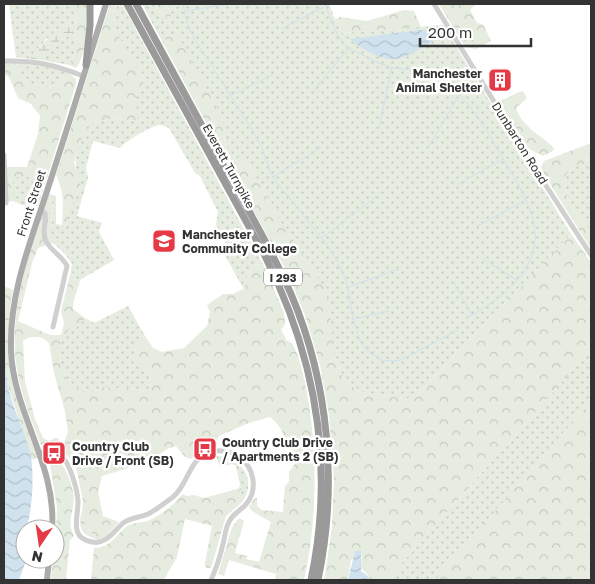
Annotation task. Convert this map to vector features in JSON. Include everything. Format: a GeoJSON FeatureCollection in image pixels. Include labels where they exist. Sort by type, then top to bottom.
{"type":"FeatureCollection","features":[{"type":"Feature","properties":{"kind":"highway"},"geometry":{"type":"LineString","coordinates":[[86,65],[90,4]]}},
{"type":"Feature","properties":{"kind":"highway","name":"Everett Turnpike"},"geometry":{"type":"LineString","coordinates":[[127,4],[268,262],[290,310],[301,343],[316,408],[321,463],[319,524],[311,580]]}},
{"type":"Feature","properties":{"kind":"highway","name":"Everett Turnpike"},"geometry":{"type":"LineString","coordinates":[[136,4],[268,248],[291,295],[308,344],[322,403],[328,455],[328,507],[318,580]]}},
{"type":"Feature","properties":{"kind":"main road","name":"Front Street"},"geometry":{"type":"LineString","coordinates":[[53,519],[51,492],[40,452],[18,394],[12,359],[12,315],[18,281],[106,4]]}},
{"type":"Feature","properties":{"kind":"street","name":"Dunbarton Road"},"geometry":{"type":"LineString","coordinates":[[434,4],[508,126],[591,255]]}},
{"type":"Feature","properties":{"kind":"street"},"geometry":{"type":"LineString","coordinates":[[4,61],[46,63],[83,76]]}},
{"type":"Feature","properties":{"kind":"street"},"geometry":{"type":"LineString","coordinates":[[4,155],[6,203]]}},
{"type":"Feature","properties":{"kind":"street"},"geometry":{"type":"LineString","coordinates":[[41,211],[45,213],[46,217],[44,234],[46,242],[62,257],[67,266],[53,327]]}},
{"type":"Feature","properties":{"kind":"street"},"geometry":{"type":"LineString","coordinates":[[40,452],[62,456],[67,463],[76,488],[78,500],[76,527],[81,537],[94,543],[105,541],[127,521],[149,514],[173,497],[183,484],[194,463],[204,455],[222,450],[239,456],[248,465],[251,472],[254,483],[252,492],[246,504],[233,516],[228,524],[211,580]]}},
{"type":"Feature","properties":{"kind":"green space"},"geometry":{"type":"Polygon","coordinates":[[[9,4],[75,4],[76,51],[69,65],[41,60],[52,46],[66,37],[47,38],[31,59],[16,57],[9,4]]]}},
{"type":"Feature","properties":{"kind":"green space"},"geometry":{"type":"Polygon","coordinates":[[[75,4],[87,4],[83,54],[76,68],[69,65],[76,51],[75,4]]]}},
{"type":"Feature","properties":{"kind":"green space"},"geometry":{"type":"Polygon","coordinates":[[[110,4],[118,4],[113,20],[115,30],[125,42],[124,52],[140,68],[144,82],[133,102],[140,114],[136,121],[112,119],[88,124],[74,163],[81,185],[70,208],[70,219],[62,225],[62,194],[56,175],[110,4]]]}},
{"type":"Feature","properties":{"kind":"green space"},"geometry":{"type":"Polygon","coordinates":[[[118,4],[122,4],[265,268],[258,264],[252,266],[243,288],[222,250],[227,246],[216,225],[218,212],[200,176],[195,173],[169,128],[162,125],[143,132],[120,148],[93,141],[86,168],[88,178],[77,216],[102,223],[99,232],[114,260],[80,280],[76,279],[71,271],[72,264],[65,254],[53,243],[50,234],[52,202],[47,200],[50,194],[56,196],[56,224],[62,225],[81,185],[76,169],[76,161],[78,146],[88,124],[112,119],[136,121],[133,102],[144,82],[140,68],[124,52],[113,26],[114,13],[118,4]]]}},
{"type":"Feature","properties":{"kind":"green space"},"geometry":{"type":"Polygon","coordinates":[[[142,4],[149,4],[170,20],[172,19],[167,4],[329,4],[342,33],[443,25],[571,234],[413,399],[359,392],[343,377],[332,351],[332,328],[276,214],[248,162],[234,157],[225,144],[222,116],[166,42],[164,45],[142,4]]]}},
{"type":"Feature","properties":{"kind":"green space"},"geometry":{"type":"Polygon","coordinates":[[[149,4],[167,4],[172,19],[170,20],[149,4]]]}},
{"type":"Feature","properties":{"kind":"green space"},"geometry":{"type":"Polygon","coordinates":[[[439,4],[476,4],[470,10],[477,23],[483,24],[491,41],[476,49],[465,47],[439,4]]]}},
{"type":"Feature","properties":{"kind":"green space"},"geometry":{"type":"Polygon","coordinates":[[[404,10],[414,11],[421,27],[342,33],[335,19],[340,17],[367,21],[404,10]]]}},
{"type":"Feature","properties":{"kind":"green space"},"geometry":{"type":"Polygon","coordinates":[[[70,21],[72,35],[58,42],[41,60],[31,59],[34,52],[53,33],[70,21]]]}},
{"type":"Feature","properties":{"kind":"green space"},"geometry":{"type":"Polygon","coordinates":[[[167,32],[174,37],[178,36],[222,116],[225,144],[234,157],[248,162],[276,214],[326,290],[332,328],[332,351],[343,377],[359,392],[413,399],[571,234],[591,262],[591,349],[388,580],[371,580],[361,568],[362,554],[351,560],[348,580],[324,580],[332,527],[334,480],[329,414],[320,365],[305,315],[288,274],[164,45],[166,41],[164,35],[167,32]]]}},
{"type":"Feature","properties":{"kind":"green space"},"geometry":{"type":"Polygon","coordinates":[[[4,63],[16,63],[25,81],[38,86],[54,86],[69,73],[76,79],[38,206],[32,206],[37,181],[31,176],[13,178],[13,201],[8,202],[6,167],[27,167],[38,134],[40,116],[31,104],[18,98],[9,77],[4,74],[4,63]]]}},
{"type":"Feature","properties":{"kind":"green space"},"geometry":{"type":"Polygon","coordinates":[[[16,63],[52,67],[69,73],[54,86],[43,87],[25,81],[16,63]]]}},
{"type":"Feature","properties":{"kind":"green space"},"geometry":{"type":"Polygon","coordinates":[[[523,91],[527,98],[516,108],[522,120],[554,148],[553,151],[543,156],[529,149],[500,104],[501,100],[523,91]]]}},
{"type":"Feature","properties":{"kind":"green space"},"geometry":{"type":"Polygon","coordinates":[[[591,143],[591,158],[566,174],[565,189],[572,208],[591,232],[591,249],[541,167],[544,161],[591,143]]]}},
{"type":"Feature","properties":{"kind":"green space"},"geometry":{"type":"Polygon","coordinates":[[[591,158],[591,232],[572,208],[565,189],[566,174],[591,158]]]}},
{"type":"Feature","properties":{"kind":"green space"},"geometry":{"type":"Polygon","coordinates":[[[31,176],[37,181],[32,206],[22,205],[13,201],[13,177],[31,176]]]}},
{"type":"Feature","properties":{"kind":"green space"},"geometry":{"type":"Polygon","coordinates":[[[47,200],[52,202],[51,233],[53,243],[38,248],[32,263],[18,321],[50,335],[61,335],[64,323],[61,311],[71,271],[76,279],[80,280],[73,309],[85,318],[77,327],[68,330],[58,347],[65,376],[73,385],[87,395],[103,387],[148,389],[154,379],[144,372],[133,358],[139,337],[145,336],[153,348],[162,352],[184,348],[207,326],[210,312],[207,305],[223,294],[233,294],[243,289],[252,266],[258,264],[265,268],[284,313],[285,324],[281,330],[287,341],[292,343],[300,363],[312,431],[315,482],[314,507],[309,556],[304,580],[275,580],[276,574],[229,560],[224,576],[218,574],[232,527],[239,518],[244,521],[235,553],[247,556],[246,559],[259,562],[271,522],[252,511],[249,507],[254,499],[257,498],[257,506],[261,510],[283,512],[285,486],[289,482],[289,472],[297,461],[280,427],[270,417],[249,423],[219,436],[212,447],[201,451],[190,459],[184,456],[176,446],[167,449],[148,462],[102,476],[98,492],[103,516],[119,522],[105,537],[99,540],[85,526],[82,512],[83,501],[77,471],[70,458],[61,450],[68,432],[49,343],[43,338],[36,337],[23,341],[25,382],[35,419],[43,438],[49,441],[59,438],[56,448],[48,448],[41,445],[23,396],[15,357],[17,311],[21,288],[47,200]]]}},
{"type":"Feature","properties":{"kind":"green space"},"geometry":{"type":"Polygon","coordinates":[[[4,286],[13,290],[8,336],[9,356],[16,395],[38,458],[30,460],[29,450],[8,386],[4,362],[4,286]]]}},
{"type":"Feature","properties":{"kind":"green space"},"geometry":{"type":"Polygon","coordinates":[[[128,306],[145,336],[139,337],[144,372],[154,379],[148,389],[103,387],[87,395],[73,385],[65,376],[58,347],[68,329],[77,327],[85,318],[94,323],[128,306]]]}},
{"type":"Feature","properties":{"kind":"green space"},"geometry":{"type":"Polygon","coordinates":[[[591,349],[591,401],[436,580],[388,580],[401,564],[591,349]]]}},
{"type":"Feature","properties":{"kind":"green space"},"geometry":{"type":"Polygon","coordinates":[[[591,401],[591,580],[436,580],[441,573],[591,401]]]}},
{"type":"Feature","properties":{"kind":"green space"},"geometry":{"type":"Polygon","coordinates":[[[216,456],[226,457],[234,461],[245,472],[248,488],[246,496],[240,504],[238,498],[241,489],[236,466],[232,464],[220,467],[216,456]]]}},
{"type":"Feature","properties":{"kind":"green space"},"geometry":{"type":"Polygon","coordinates":[[[52,460],[59,461],[65,470],[74,497],[70,521],[74,536],[70,540],[66,580],[51,580],[52,569],[65,569],[65,519],[57,519],[57,508],[50,464],[52,460]]]}},
{"type":"Feature","properties":{"kind":"green space"},"geometry":{"type":"Polygon","coordinates":[[[240,486],[238,498],[240,504],[226,516],[211,568],[206,568],[205,563],[212,526],[185,519],[177,557],[164,580],[91,580],[94,548],[105,546],[129,525],[153,519],[171,506],[183,494],[204,498],[237,489],[240,486]]]}},
{"type":"Feature","properties":{"kind":"green space"},"geometry":{"type":"Polygon","coordinates":[[[82,512],[85,526],[99,540],[89,537],[83,531],[80,523],[82,512]]]}},
{"type":"Feature","properties":{"kind":"water"},"geometry":{"type":"Polygon","coordinates":[[[421,30],[441,31],[441,35],[416,51],[396,59],[375,55],[349,39],[421,30]]]}},
{"type":"Feature","properties":{"kind":"water"},"geometry":{"type":"Polygon","coordinates":[[[4,328],[8,386],[29,448],[33,478],[28,519],[15,519],[15,569],[23,569],[19,580],[4,580],[4,328]]]}},
{"type":"Feature","properties":{"kind":"water"},"geometry":{"type":"Polygon","coordinates":[[[361,550],[361,571],[371,580],[348,580],[355,551],[361,550]]]}},
{"type":"Feature","properties":{"kind":"waterway"},"geometry":{"type":"LineString","coordinates":[[183,4],[187,23],[194,38],[252,129],[261,146],[273,178],[328,246],[336,259],[347,283],[353,319],[361,343],[370,353],[381,360],[401,360],[458,330]]}},
{"type":"Feature","properties":{"kind":"waterway"},"geometry":{"type":"LineString","coordinates":[[186,11],[229,4]]}},
{"type":"Feature","properties":{"kind":"waterway"},"geometry":{"type":"LineString","coordinates":[[325,4],[334,28],[348,48],[389,67],[418,70],[431,74],[455,90],[483,126],[524,197],[532,215],[535,239],[532,254],[526,268],[506,291],[467,318]]}},
{"type":"Feature","properties":{"kind":"waterway"},"geometry":{"type":"LineString","coordinates":[[283,28],[324,7]]}},
{"type":"Feature","properties":{"kind":"waterway"},"geometry":{"type":"LineString","coordinates":[[314,90],[349,48]]}},
{"type":"Feature","properties":{"kind":"waterway"},"geometry":{"type":"LineString","coordinates":[[379,127],[392,67]]}},
{"type":"Feature","properties":{"kind":"waterway"},"geometry":{"type":"LineString","coordinates":[[232,95],[272,75]]}},
{"type":"Feature","properties":{"kind":"waterway"},"geometry":{"type":"LineString","coordinates":[[428,148],[459,95]]}},
{"type":"Feature","properties":{"kind":"waterway"},"geometry":{"type":"LineString","coordinates":[[273,177],[321,147]]}},
{"type":"Feature","properties":{"kind":"waterway"},"geometry":{"type":"LineString","coordinates":[[458,184],[503,159]]}},
{"type":"Feature","properties":{"kind":"waterway"},"geometry":{"type":"LineString","coordinates":[[322,238],[377,196]]}},
{"type":"Feature","properties":{"kind":"waterway"},"geometry":{"type":"LineString","coordinates":[[478,226],[524,201]]}},
{"type":"Feature","properties":{"kind":"waterway"},"geometry":{"type":"LineString","coordinates":[[483,259],[517,280]]}},
{"type":"Feature","properties":{"kind":"waterway"},"geometry":{"type":"LineString","coordinates":[[349,287],[398,269]]}},
{"type":"Feature","properties":{"kind":"waterway"},"geometry":{"type":"LineString","coordinates":[[453,281],[472,315]]}},
{"type":"Feature","properties":{"kind":"waterway"},"geometry":{"type":"LineString","coordinates":[[353,319],[389,311]]}},
{"type":"Feature","properties":{"kind":"place","name":"Manchester Animal Shelter"},"geometry":{"type":"Point","coordinates":[500,80]}},
{"type":"Feature","properties":{"kind":"place","name":"Manchester Community College"},"geometry":{"type":"Point","coordinates":[164,241]}},
{"type":"Feature","properties":{"kind":"place","name":"Country Club Drive / Apartments 2 (SB)"},"geometry":{"type":"Point","coordinates":[205,449]}},
{"type":"Feature","properties":{"kind":"place","name":"Country Club Drive / Front (SB)"},"geometry":{"type":"Point","coordinates":[54,453]}}]}
